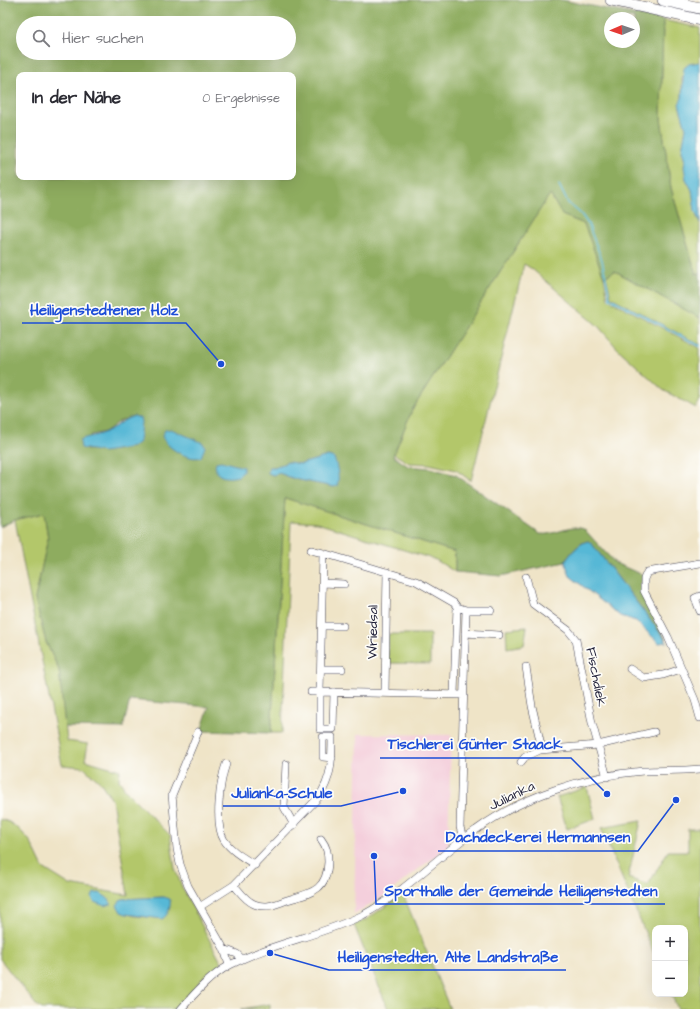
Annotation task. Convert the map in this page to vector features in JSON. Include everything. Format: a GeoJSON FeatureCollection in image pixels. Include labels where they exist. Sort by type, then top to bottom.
{"type":"FeatureCollection","features":[{"type":"Feature","properties":{"kind":"highway"},"geometry":{"type":"LineString","coordinates":[[612,0],[700,20]]}},
{"type":"Feature","properties":{"kind":"highway"},"geometry":{"type":"LineString","coordinates":[[663,0],[700,8]]}},
{"type":"Feature","properties":{"kind":"street"},"geometry":{"type":"LineString","coordinates":[[311,550],[423,584],[454,603],[457,607],[466,610],[491,610]]}},
{"type":"Feature","properties":{"kind":"street"},"geometry":{"type":"LineString","coordinates":[[324,553],[320,729],[333,730],[334,692]]}},
{"type":"Feature","properties":{"kind":"street"},"geometry":{"type":"LineString","coordinates":[[700,563],[647,572],[644,579],[644,591],[668,637],[681,668],[697,699],[700,718]]}},
{"type":"Feature","properties":{"kind":"street","name":"Wriedsal"},"geometry":{"type":"LineString","coordinates":[[385,693],[387,572]]}},
{"type":"Feature","properties":{"kind":"street","name":"Fischdiek"},"geometry":{"type":"LineString","coordinates":[[526,577],[533,604],[568,630],[576,640],[598,745],[607,777]]}},
{"type":"Feature","properties":{"kind":"street"},"geometry":{"type":"LineString","coordinates":[[323,583],[344,584]]}},
{"type":"Feature","properties":{"kind":"street"},"geometry":{"type":"LineString","coordinates":[[700,596],[695,598],[700,611]]}},
{"type":"Feature","properties":{"kind":"street"},"geometry":{"type":"LineString","coordinates":[[454,694],[457,607]]}},
{"type":"Feature","properties":{"kind":"street"},"geometry":{"type":"LineString","coordinates":[[463,839],[460,827],[466,610]]}},
{"type":"Feature","properties":{"kind":"street"},"geometry":{"type":"LineString","coordinates":[[322,626],[343,626]]}},
{"type":"Feature","properties":{"kind":"street"},"geometry":{"type":"LineString","coordinates":[[465,633],[499,635]]}},
{"type":"Feature","properties":{"kind":"street"},"geometry":{"type":"LineString","coordinates":[[526,667],[532,706],[542,749]]}},
{"type":"Feature","properties":{"kind":"street"},"geometry":{"type":"LineString","coordinates":[[630,669],[644,678],[663,675],[681,668]]}},
{"type":"Feature","properties":{"kind":"street"},"geometry":{"type":"LineString","coordinates":[[321,669],[342,669]]}},
{"type":"Feature","properties":{"kind":"street"},"geometry":{"type":"LineString","coordinates":[[311,692],[464,695]]}},
{"type":"Feature","properties":{"kind":"street"},"geometry":{"type":"LineString","coordinates":[[198,732],[172,795],[180,864],[188,886],[201,906],[224,949],[229,966]]}},
{"type":"Feature","properties":{"kind":"street"},"geometry":{"type":"LineString","coordinates":[[521,762],[533,752],[542,749],[598,745],[654,732]]}},
{"type":"Feature","properties":{"kind":"street"},"geometry":{"type":"LineString","coordinates":[[201,906],[234,885],[315,802],[325,788],[331,772],[332,758]]}},
{"type":"Feature","properties":{"kind":"street"},"geometry":{"type":"LineString","coordinates":[[226,764],[222,773],[220,797],[219,823],[221,834],[228,845],[255,865]]}},
{"type":"Feature","properties":{"kind":"street"},"geometry":{"type":"LineString","coordinates":[[286,764],[284,807],[294,825]]}},
{"type":"Feature","properties":{"kind":"street","name":"Julianka"},"geometry":{"type":"LineString","coordinates":[[181,1009],[206,982],[229,966],[242,959],[325,930],[363,914],[389,898],[463,839],[504,813],[544,794],[580,783],[607,777],[642,772],[700,769]]}},
{"type":"Feature","properties":{"kind":"street"},"geometry":{"type":"LineString","coordinates":[[234,885],[246,899],[255,904],[265,906],[310,893],[319,888],[327,872],[328,854],[321,839]]}},
{"type":"Feature","properties":{"kind":"street"},"geometry":{"type":"LineString","coordinates":[[224,949],[237,954],[242,959]]}},
{"type":"Feature","properties":{"kind":"shaded area"},"geometry":{"type":"Polygon","coordinates":[[[358,734],[451,735],[448,846],[387,894],[354,914],[358,734]]]}},
{"type":"Feature","properties":{"kind":"green space"},"geometry":{"type":"Polygon","coordinates":[[[0,0],[562,0],[623,12],[604,12],[604,48],[640,48],[640,15],[663,20],[661,118],[671,188],[696,274],[700,273],[700,318],[615,271],[604,277],[584,224],[562,215],[550,194],[412,410],[393,456],[408,466],[430,468],[456,475],[540,534],[573,528],[584,529],[615,563],[643,575],[641,584],[666,640],[592,544],[588,541],[578,546],[565,562],[501,576],[455,572],[455,552],[285,498],[271,733],[201,731],[209,707],[130,700],[123,728],[65,727],[59,670],[46,642],[35,599],[48,538],[44,513],[15,520],[0,527],[0,0]],[[134,416],[120,421],[105,432],[91,435],[86,450],[133,447],[134,416]],[[328,456],[301,464],[288,462],[275,467],[269,467],[268,469],[273,475],[279,473],[295,479],[334,487],[336,466],[334,458],[328,456]]]}},
{"type":"Feature","properties":{"kind":"green space"},"geometry":{"type":"Polygon","coordinates":[[[663,20],[700,28],[700,62],[689,64],[682,77],[682,98],[680,108],[686,128],[682,150],[685,160],[686,179],[692,190],[697,217],[700,223],[700,273],[696,274],[671,188],[661,118],[663,20]]]}},
{"type":"Feature","properties":{"kind":"green space"},"geometry":{"type":"Polygon","coordinates":[[[550,194],[562,215],[584,224],[604,277],[608,299],[700,348],[700,400],[696,408],[663,390],[618,349],[598,326],[532,269],[524,264],[471,481],[456,470],[429,464],[409,463],[394,454],[412,410],[550,194]]]}},
{"type":"Feature","properties":{"kind":"green space"},"geometry":{"type":"Polygon","coordinates":[[[615,271],[700,318],[700,345],[611,297],[606,276],[615,271]]]}},
{"type":"Feature","properties":{"kind":"green space"},"geometry":{"type":"Polygon","coordinates":[[[285,498],[455,552],[455,572],[436,560],[317,523],[291,521],[282,733],[271,733],[285,498]]]}},
{"type":"Feature","properties":{"kind":"green space"},"geometry":{"type":"Polygon","coordinates":[[[44,513],[48,538],[35,599],[46,642],[59,670],[67,741],[88,744],[85,760],[120,770],[119,780],[127,792],[170,835],[175,869],[182,887],[222,964],[206,975],[175,1009],[42,1009],[36,1005],[0,959],[0,819],[9,822],[19,829],[30,841],[43,868],[70,885],[128,895],[112,800],[101,783],[83,767],[62,765],[15,520],[44,513]],[[164,897],[122,899],[121,912],[135,916],[162,918],[168,912],[170,902],[164,897]]]}},
{"type":"Feature","properties":{"kind":"green space"},"geometry":{"type":"Polygon","coordinates":[[[527,627],[524,645],[507,648],[506,629],[527,627]]]}},
{"type":"Feature","properties":{"kind":"green space"},"geometry":{"type":"Polygon","coordinates":[[[388,634],[430,634],[430,664],[388,663],[388,634]]]}},
{"type":"Feature","properties":{"kind":"green space"},"geometry":{"type":"Polygon","coordinates":[[[587,787],[595,819],[567,829],[557,797],[587,787]]]}},
{"type":"Feature","properties":{"kind":"green space"},"geometry":{"type":"Polygon","coordinates":[[[641,821],[628,878],[648,885],[668,851],[688,851],[688,829],[700,829],[700,1009],[678,1009],[672,997],[688,997],[688,925],[652,925],[652,949],[601,828],[641,821]]]}},
{"type":"Feature","properties":{"kind":"green space"},"geometry":{"type":"Polygon","coordinates":[[[403,894],[450,1009],[388,1009],[354,925],[367,919],[403,894]]]}},
{"type":"Feature","properties":{"kind":"green space"},"geometry":{"type":"Polygon","coordinates":[[[270,1004],[270,1009],[242,1009],[270,1004]]]}},
{"type":"Feature","properties":{"kind":"water"},"geometry":{"type":"Polygon","coordinates":[[[700,62],[700,223],[695,211],[692,190],[686,179],[684,167],[685,160],[682,150],[686,128],[679,104],[682,98],[684,68],[689,64],[700,62]]]}},
{"type":"Feature","properties":{"kind":"water"},"geometry":{"type":"Polygon","coordinates":[[[134,416],[140,418],[141,422],[139,442],[133,447],[103,452],[81,448],[80,440],[104,433],[126,419],[134,416]]]}},
{"type":"Feature","properties":{"kind":"water"},"geometry":{"type":"Polygon","coordinates":[[[171,429],[203,443],[205,447],[201,457],[196,458],[184,455],[168,445],[162,436],[165,430],[171,429]]]}},
{"type":"Feature","properties":{"kind":"water"},"geometry":{"type":"Polygon","coordinates":[[[328,456],[334,458],[337,468],[338,483],[337,486],[334,487],[295,479],[279,473],[273,475],[268,473],[269,467],[275,467],[288,462],[301,464],[328,456]]]}},
{"type":"Feature","properties":{"kind":"water"},"geometry":{"type":"Polygon","coordinates":[[[221,461],[243,467],[243,472],[238,476],[233,477],[221,476],[216,471],[215,467],[216,462],[221,461]]]}},
{"type":"Feature","properties":{"kind":"water"},"geometry":{"type":"Polygon","coordinates":[[[588,541],[592,544],[667,642],[659,643],[636,621],[620,616],[570,576],[565,562],[578,546],[588,541]]]}},
{"type":"Feature","properties":{"kind":"water"},"geometry":{"type":"Polygon","coordinates":[[[94,893],[100,893],[109,899],[111,904],[105,906],[94,902],[92,897],[94,893]]]}},
{"type":"Feature","properties":{"kind":"water"},"geometry":{"type":"Polygon","coordinates":[[[164,897],[170,899],[170,905],[168,913],[162,919],[126,914],[121,912],[117,905],[122,899],[164,897]]]}},
{"type":"Feature","properties":{"kind":"waterway"},"geometry":{"type":"LineString","coordinates":[[559,185],[568,203],[581,214],[588,224],[602,260],[610,298],[700,346]]}},
{"type":"Feature","properties":{"kind":"place","name":"Heiligenstedtener Holz"},"geometry":{"type":"Point","coordinates":[221,364]}},
{"type":"Feature","properties":{"kind":"place","name":"Julianka-Schule"},"geometry":{"type":"Point","coordinates":[403,791]}},
{"type":"Feature","properties":{"kind":"place","name":"Tischlerei Günter Staack"},"geometry":{"type":"Point","coordinates":[607,794]}},
{"type":"Feature","properties":{"kind":"place","name":"Dachdeckerei Hermannsen"},"geometry":{"type":"Point","coordinates":[676,800]}},
{"type":"Feature","properties":{"kind":"place","name":"Sporthalle der Gemeinde Heiligenstedten"},"geometry":{"type":"Point","coordinates":[374,856]}},
{"type":"Feature","properties":{"kind":"place","name":"Heiligenstedten, Alte Landstraße"},"geometry":{"type":"Point","coordinates":[270,953]}}]}
